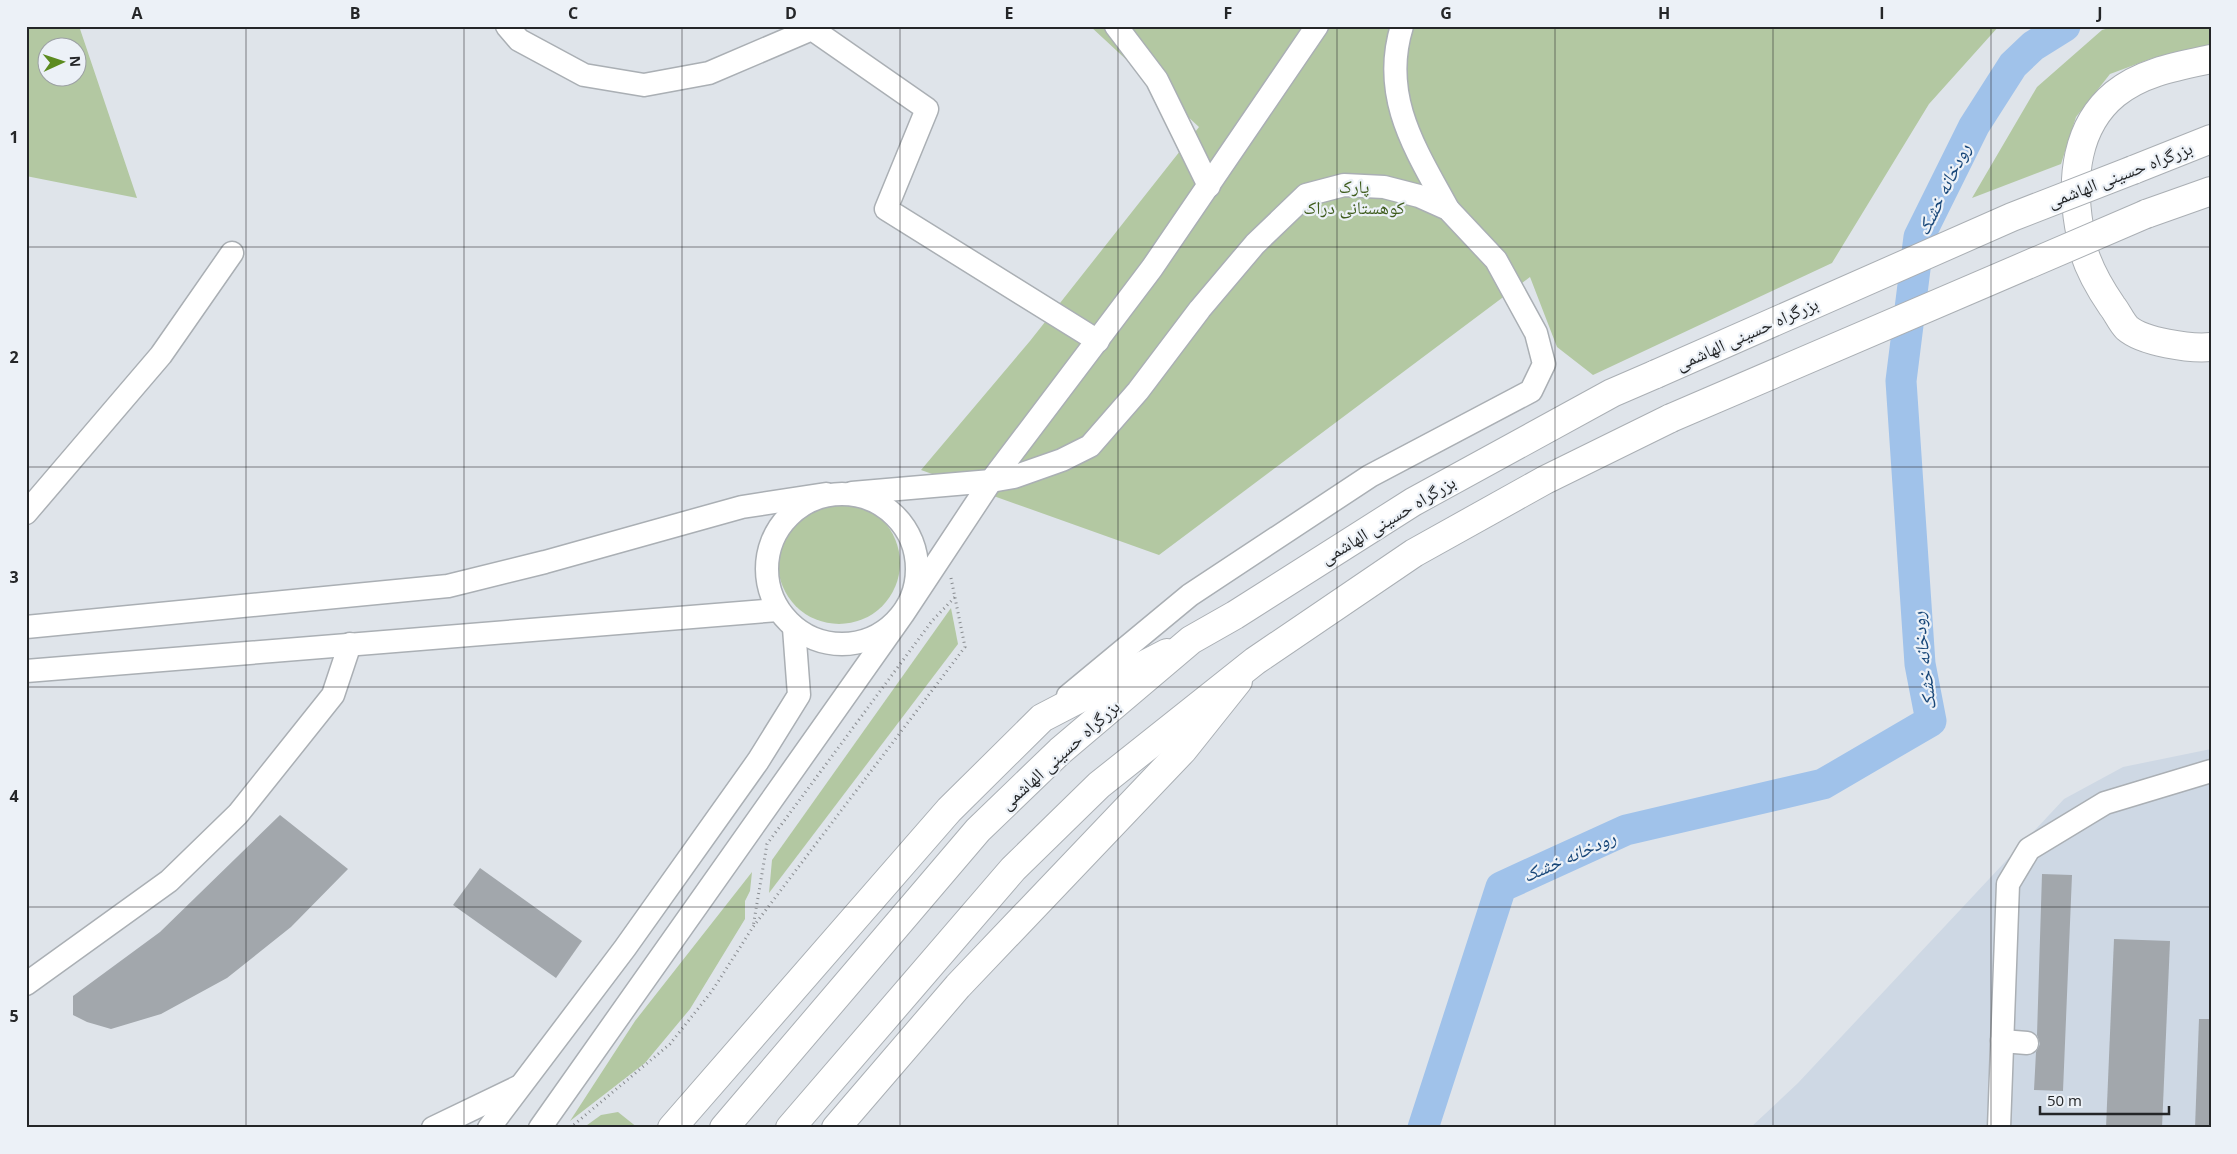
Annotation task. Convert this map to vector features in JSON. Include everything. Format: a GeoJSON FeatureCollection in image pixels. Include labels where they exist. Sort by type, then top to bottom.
{"type":"FeatureCollection","features":[{"type":"Feature","properties":{"kind":"main road"},"geometry":{"type":"LineString","coordinates":[[2211,59],[2164,69],[2116,94],[2097,113],[2084,137],[2077,163],[2076,207],[2084,252],[2102,292],[2128,328],[2159,342],[2196,348],[2211,347]]}},
{"type":"Feature","properties":{"kind":"main road","name":"بزرگراه حسینی الهاشمی"},"geometry":{"type":"LineString","coordinates":[[724,1128],[978,830],[1060,751],[1191,640],[1235,615],[1414,502],[1612,393],[2012,217],[2211,139]]}},
{"type":"Feature","properties":{"kind":"main road"},"geometry":{"type":"LineString","coordinates":[[790,1128],[1013,869],[1099,785],[1255,660],[1414,553],[1545,480],[1671,418],[2146,214],[2211,191]]}},
{"type":"Feature","properties":{"kind":"main road"},"geometry":{"type":"LineString","coordinates":[[672,1128],[950,810],[1042,718],[1191,640]]}},
{"type":"Feature","properties":{"kind":"main road"},"geometry":{"type":"LineString","coordinates":[[836,1128],[958,986],[1183,750],[1255,660]]}},
{"type":"Feature","properties":{"kind":"street"},"geometry":{"type":"LineString","coordinates":[[507,26],[519,40],[584,75],[644,85],[709,73],[812,29],[927,109],[886,209],[1098,341]]}},
{"type":"Feature","properties":{"kind":"street"},"geometry":{"type":"LineString","coordinates":[[1116,26],[1158,80],[1208,186]]}},
{"type":"Feature","properties":{"kind":"street"},"geometry":{"type":"LineString","coordinates":[[540,1128],[902,614],[991,481],[1152,268],[1317,26]]}},
{"type":"Feature","properties":{"kind":"street"},"geometry":{"type":"LineString","coordinates":[[1042,718],[1190,596],[1214,579],[1370,476],[1531,391],[1544,364],[1536,333],[1496,260],[1448,209],[1402,118],[1394,79],[1397,40],[1402,26]]}},
{"type":"Feature","properties":{"kind":"street"},"geometry":{"type":"LineString","coordinates":[[26,627],[448,586],[545,562],[742,508],[826,494],[991,481],[1042,468],[1090,446],[1138,391],[1200,309],[1243,258],[1306,195],[1344,185],[1384,187],[1419,196],[1448,209]]}},
{"type":"Feature","properties":{"kind":"street"},"geometry":{"type":"LineString","coordinates":[[26,513],[161,355],[232,254]]}},
{"type":"Feature","properties":{"kind":"street"},"geometry":{"type":"LineString","coordinates":[[826,494],[802,504],[784,520],[771,540],[766,564],[768,588],[778,610],[794,628],[815,640],[838,644],[862,642],[884,632],[902,614],[914,590],[918,562],[911,539],[897,517],[876,501],[852,493]]}},
{"type":"Feature","properties":{"kind":"street"},"geometry":{"type":"LineString","coordinates":[[26,671],[778,610]]}},
{"type":"Feature","properties":{"kind":"street"},"geometry":{"type":"LineString","coordinates":[[489,1128],[626,948],[758,761],[799,695],[794,628]]}},
{"type":"Feature","properties":{"kind":"street"},"geometry":{"type":"LineString","coordinates":[[26,984],[169,881],[238,814],[333,695],[350,644]]}},
{"type":"Feature","properties":{"kind":"street"},"geometry":{"type":"LineString","coordinates":[[758,761],[784,780]]}},
{"type":"Feature","properties":{"kind":"street"},"geometry":{"type":"LineString","coordinates":[[1999,1128],[2008,884],[2029,850],[2105,803],[2211,771]]}},
{"type":"Feature","properties":{"kind":"street"},"geometry":{"type":"LineString","coordinates":[[2002,1041],[2027,1043]]}},
{"type":"Feature","properties":{"kind":"street"},"geometry":{"type":"LineString","coordinates":[[433,1128],[521,1085]]}},
{"type":"Feature","properties":{"kind":"path"},"geometry":{"type":"LineString","coordinates":[[570,1128],[670,1044],[712,991],[754,927],[965,648],[945,550]]}},
{"type":"Feature","properties":{"kind":"path"},"geometry":{"type":"LineString","coordinates":[[754,927],[767,844],[932,621],[955,597]]}},
{"type":"Feature","properties":{"kind":"shaded area"},"geometry":{"type":"Polygon","coordinates":[[[2211,749],[2211,1128],[1750,1128],[1798,1083],[2064,799],[2123,767],[2211,749]]]}},
{"type":"Feature","properties":{"kind":"green space"},"geometry":{"type":"Polygon","coordinates":[[[26,26],[79,26],[83,38],[38,38],[38,88],[88,88],[88,53],[137,198],[26,176],[26,26]]]}},
{"type":"Feature","properties":{"kind":"green space","name":"پارک کوهستانی دراک"},"geometry":{"type":"Polygon","coordinates":[[[1090,26],[1999,26],[1929,104],[1832,263],[1593,375],[1557,347],[1530,277],[1159,555],[921,470],[1030,341],[1199,127],[1090,26]]]}},
{"type":"Feature","properties":{"kind":"green space"},"geometry":{"type":"Polygon","coordinates":[[[2116,26],[2211,26],[2211,45],[2153,58],[2110,74],[2076,117],[2061,164],[1972,198],[2037,87],[2102,30],[2116,26]]]}},
{"type":"Feature","properties":{"kind":"green space"},"geometry":{"type":"Polygon","coordinates":[[[839,502],[851,503],[862,507],[873,512],[882,520],[890,529],[895,540],[899,551],[899,575],[895,586],[890,597],[882,606],[873,614],[862,619],[851,623],[839,624],[827,623],[816,619],[805,614],[796,606],[788,597],[783,586],[779,575],[778,563],[779,551],[783,540],[788,529],[796,520],[805,512],[816,507],[827,503],[839,502]]]}},
{"type":"Feature","properties":{"kind":"green space"},"geometry":{"type":"Polygon","coordinates":[[[951,608],[958,644],[769,893],[772,860],[951,608]]]}},
{"type":"Feature","properties":{"kind":"green space"},"geometry":{"type":"Polygon","coordinates":[[[752,872],[750,891],[745,901],[745,919],[690,1009],[645,1063],[570,1121],[635,1021],[752,872]]]}},
{"type":"Feature","properties":{"kind":"green space"},"geometry":{"type":"Polygon","coordinates":[[[618,1112],[638,1128],[583,1128],[601,1115],[618,1112]]]}},
{"type":"Feature","properties":{"kind":"building"},"geometry":{"type":"Polygon","coordinates":[[[280,815],[348,869],[291,927],[227,978],[161,1014],[111,1029],[87,1022],[73,1015],[73,996],[160,932],[280,815]]]}},
{"type":"Feature","properties":{"kind":"building"},"geometry":{"type":"Polygon","coordinates":[[[480,868],[582,941],[556,978],[453,905],[480,868]]]}},
{"type":"Feature","properties":{"kind":"building"},"geometry":{"type":"Polygon","coordinates":[[[2042,874],[2072,875],[2063,1091],[2034,1090],[2036,1052],[2040,1044],[2037,1035],[2042,874]]]}},
{"type":"Feature","properties":{"kind":"building"},"geometry":{"type":"Polygon","coordinates":[[[2114,939],[2170,941],[2162,1128],[2106,1128],[2114,939]]]}},
{"type":"Feature","properties":{"kind":"building"},"geometry":{"type":"Polygon","coordinates":[[[2199,1019],[2211,1019],[2211,1128],[2195,1128],[2199,1019]]]}},
{"type":"Feature","properties":{"kind":"waterway","name":"رودخانه خشک"},"geometry":{"type":"LineString","coordinates":[[1423,1128],[1501,887],[1626,830],[1823,784],[1931,721],[1920,664],[1901,381],[1919,237],[1974,126],[2013,65],[2033,46],[2065,26]]}}]}
